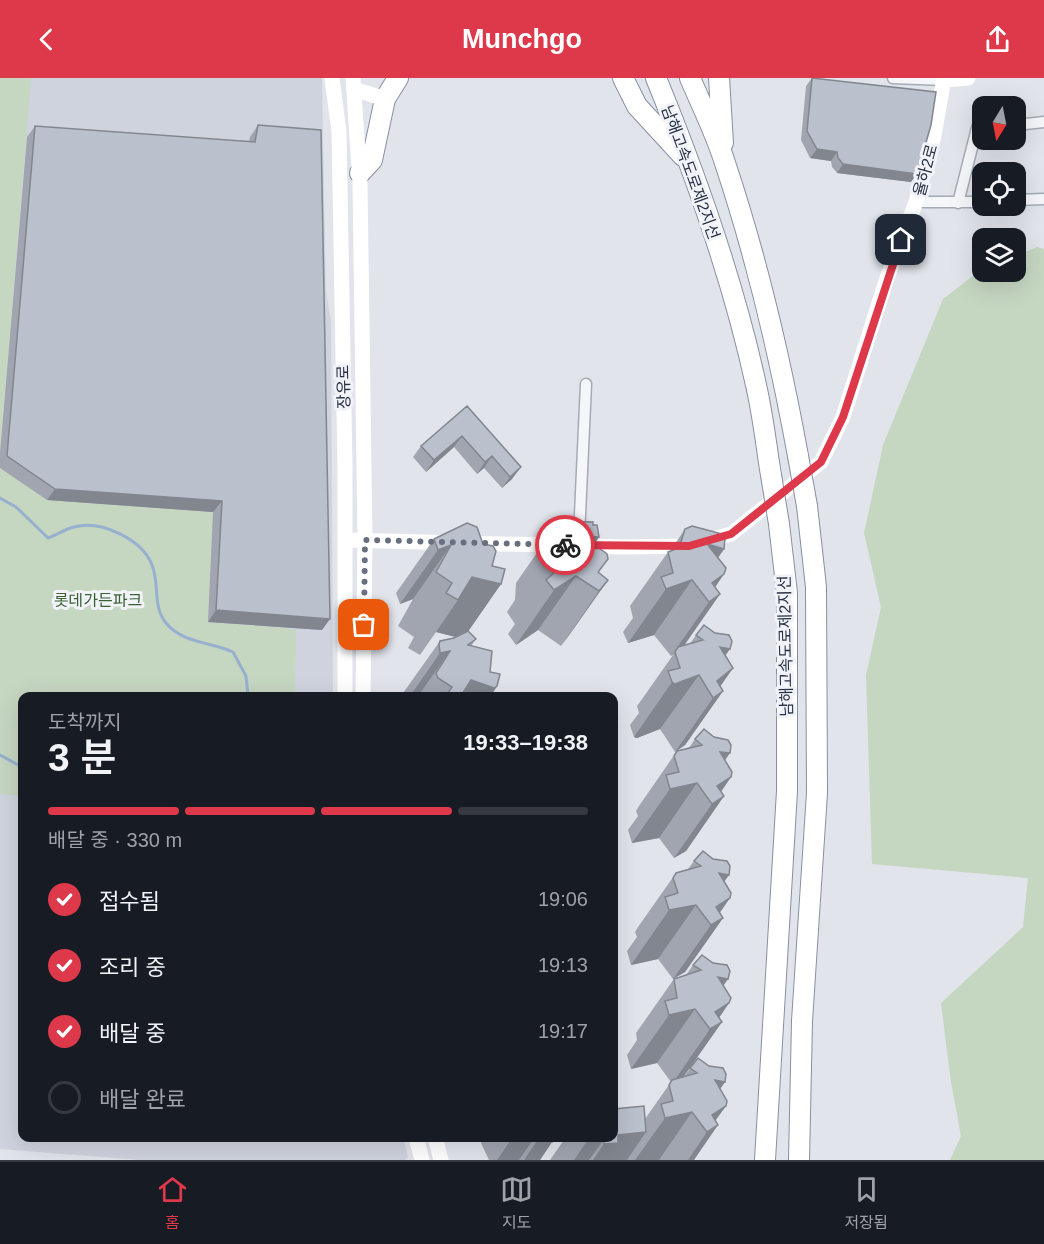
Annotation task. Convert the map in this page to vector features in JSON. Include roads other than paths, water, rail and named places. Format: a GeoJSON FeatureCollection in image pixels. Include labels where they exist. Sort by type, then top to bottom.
{"type":"FeatureCollection","features":[{"type":"Feature","properties":{"kind":"highway"},"geometry":{"type":"LineString","coordinates":[[360,173],[372,160],[385,99],[398,78]]}},
{"type":"Feature","properties":{"kind":"highway"},"geometry":{"type":"LineString","coordinates":[[623,78],[637,106],[693,168]]}},
{"type":"Feature","properties":{"kind":"highway","name":"남해고속도로제2지선"},"geometry":{"type":"LineString","coordinates":[[656,78],[693,168],[728,277],[756,386],[779,524],[787,593],[787,791],[765,1160]]}},
{"type":"Feature","properties":{"kind":"highway","name":"남해고속도로제2지선"},"geometry":{"type":"LineString","coordinates":[[690,78],[724,160],[757,266],[784,376],[807,506],[816,587],[817,793],[801,1021],[799,1160]]}},
{"type":"Feature","properties":{"kind":"highway"},"geometry":{"type":"LineString","coordinates":[[718,78],[724,160]]}},
{"type":"Feature","properties":{"kind":"main road","name":"장유로"},"geometry":{"type":"LineString","coordinates":[[332,78],[339,132],[345,692]]}},
{"type":"Feature","properties":{"kind":"main road"},"geometry":{"type":"LineString","coordinates":[[944,79],[968,78]]}},
{"type":"Feature","properties":{"kind":"main road","name":"율하2로"},"geometry":{"type":"LineString","coordinates":[[579,545],[689,546],[731,534],[821,462],[843,417],[887,278],[916,202],[934,136],[944,79]]}},
{"type":"Feature","properties":{"kind":"main road","name":"장유로"},"geometry":{"type":"LineString","coordinates":[[353,84],[360,173],[365,540],[363,692]]}},
{"type":"Feature","properties":{"kind":"main road"},"geometry":{"type":"LineString","coordinates":[[353,84],[385,99]]}},
{"type":"Feature","properties":{"kind":"main road"},"geometry":{"type":"LineString","coordinates":[[345,540],[579,545]]}},
{"type":"Feature","properties":{"kind":"main road"},"geometry":{"type":"LineString","coordinates":[[436,1142],[441,1160]]}},
{"type":"Feature","properties":{"kind":"street"},"geometry":{"type":"LineString","coordinates":[[893,78],[944,79]]}},
{"type":"Feature","properties":{"kind":"street"},"geometry":{"type":"LineString","coordinates":[[1026,124],[1044,122]]}},
{"type":"Feature","properties":{"kind":"street"},"geometry":{"type":"LineString","coordinates":[[958,202],[972,147]]}},
{"type":"Feature","properties":{"kind":"street"},"geometry":{"type":"LineString","coordinates":[[1026,200],[1044,199]]}},
{"type":"Feature","properties":{"kind":"street"},"geometry":{"type":"LineString","coordinates":[[916,202],[972,202]]}},
{"type":"Feature","properties":{"kind":"street"},"geometry":{"type":"LineString","coordinates":[[579,545],[586,384]]}},
{"type":"Feature","properties":{"kind":"waterway"},"geometry":{"type":"LineString","coordinates":[[0,498],[16,507],[48,538],[74,527],[96,526],[119,534],[139,547],[152,565],[159,609],[166,623],[180,635],[233,652],[246,676],[248,692]]}},
{"type":"Feature","properties":{"kind":"waterway"},"geometry":{"type":"LineString","coordinates":[[0,755],[18,765]]}},
{"type":"Feature","properties":{"kind":"park label","name":"롯데가든파크"},"geometry":{"type":"Point","coordinates":[98,600]}}]}
